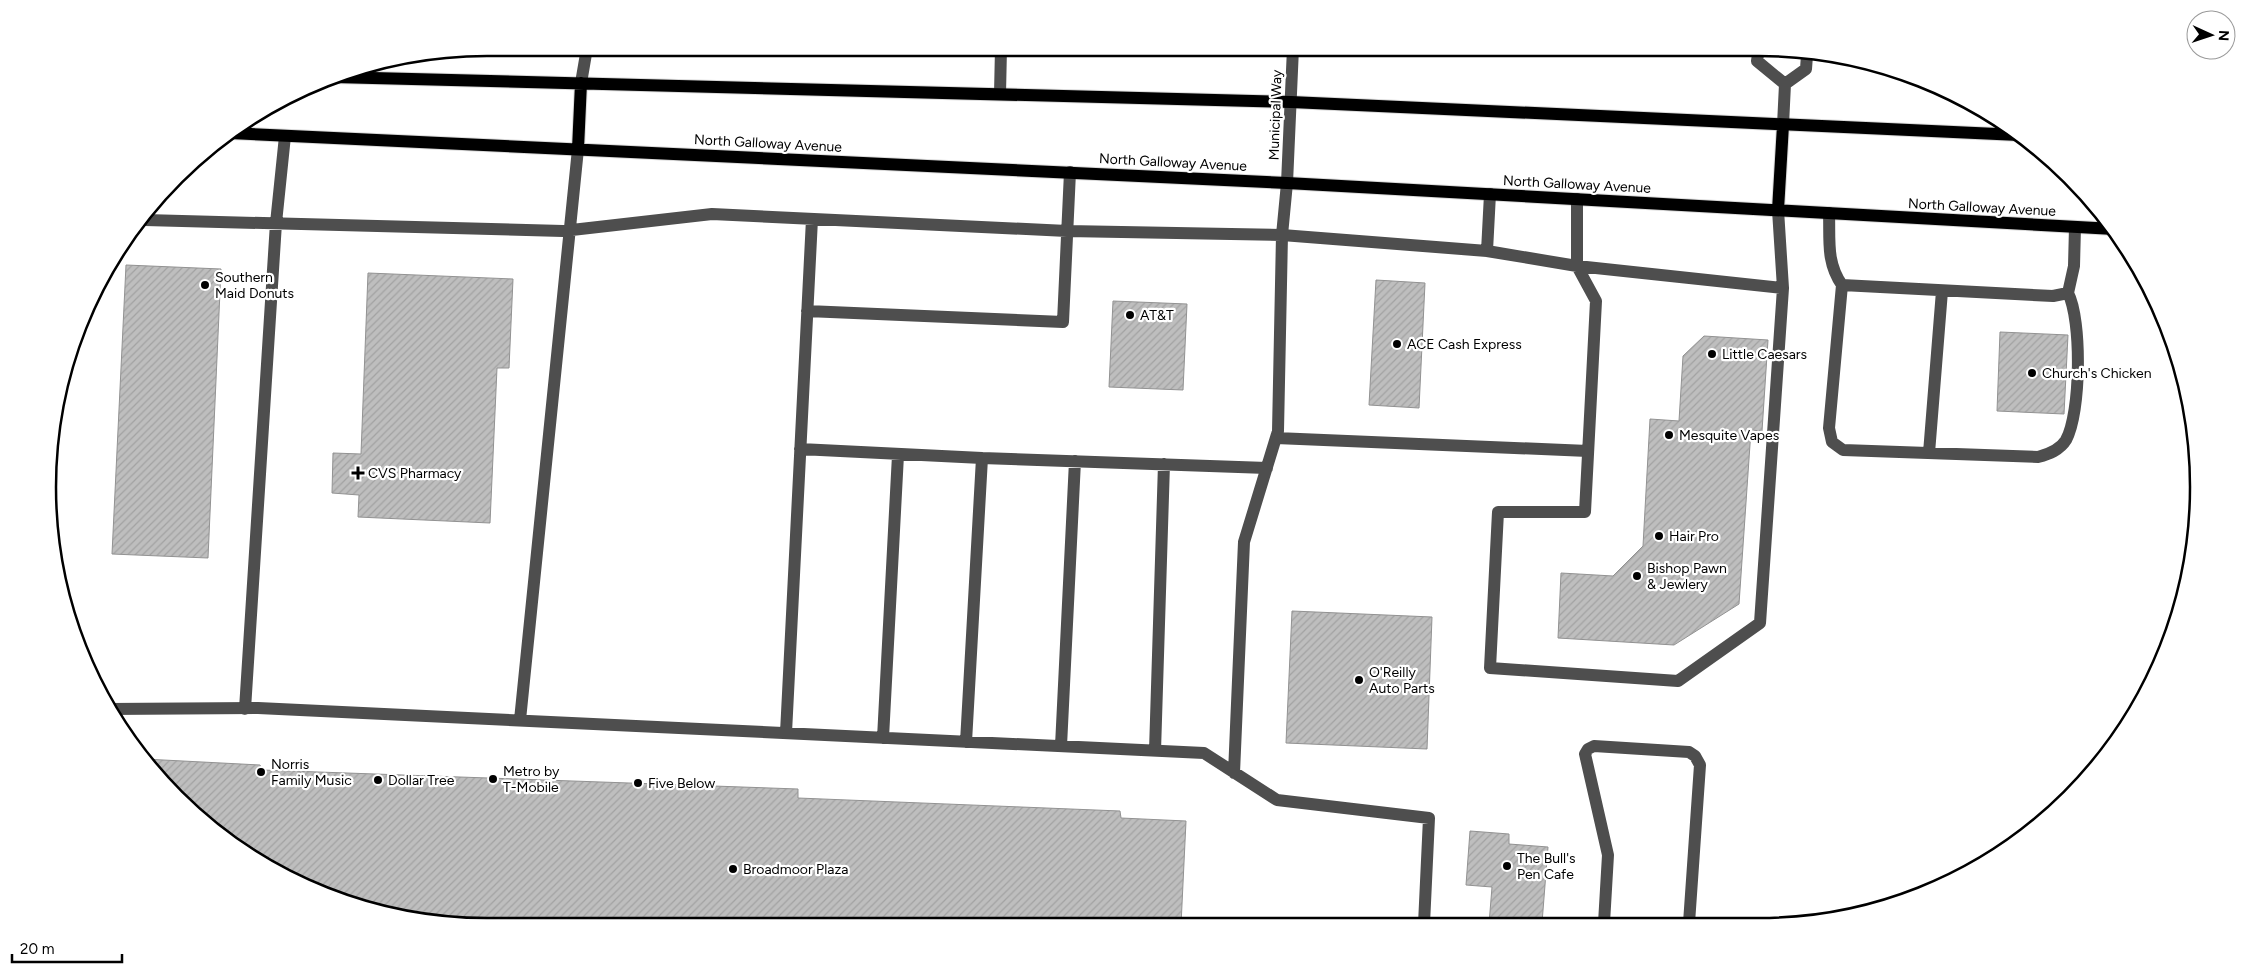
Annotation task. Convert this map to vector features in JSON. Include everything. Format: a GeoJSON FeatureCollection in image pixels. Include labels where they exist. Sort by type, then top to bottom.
{"type":"FeatureCollection","features":[{"type":"Feature","properties":{"kind":"main road"},"geometry":{"type":"LineString","coordinates":[[357,77],[1291,102],[2006,134]]}},
{"type":"Feature","properties":{"kind":"main road"},"geometry":{"type":"LineString","coordinates":[[578,149],[581,83]]}},
{"type":"Feature","properties":{"kind":"main road"},"geometry":{"type":"LineString","coordinates":[[1778,210],[1783,125]]}},
{"type":"Feature","properties":{"kind":"main road","name":"North Galloway Avenue"},"geometry":{"type":"LineString","coordinates":[[241,134],[1287,183],[2103,228]]}},
{"type":"Feature","properties":{"kind":"street"},"geometry":{"type":"LineString","coordinates":[[581,83],[586,56]]}},
{"type":"Feature","properties":{"kind":"street"},"geometry":{"type":"LineString","coordinates":[[1000,94],[1001,56]]}},
{"type":"Feature","properties":{"kind":"street","name":"Municipal Way"},"geometry":{"type":"LineString","coordinates":[[1234,773],[1244,542],[1278,431],[1282,235],[1287,183],[1293,56]]}},
{"type":"Feature","properties":{"kind":"street"},"geometry":{"type":"LineString","coordinates":[[1758,56],[1757,61],[1785,84]]}},
{"type":"Feature","properties":{"kind":"street"},"geometry":{"type":"LineString","coordinates":[[1785,84],[1806,69],[1807,59]]}},
{"type":"Feature","properties":{"kind":"street"},"geometry":{"type":"LineString","coordinates":[[1783,125],[1785,84]]}},
{"type":"Feature","properties":{"kind":"street"},"geometry":{"type":"LineString","coordinates":[[245,708],[276,223],[285,136]]}},
{"type":"Feature","properties":{"kind":"street"},"geometry":{"type":"LineString","coordinates":[[520,720],[578,149]]}},
{"type":"Feature","properties":{"kind":"street"},"geometry":{"type":"LineString","coordinates":[[807,311],[1063,322],[1070,172]]}},
{"type":"Feature","properties":{"kind":"street"},"geometry":{"type":"LineString","coordinates":[[1487,251],[1490,194]]}},
{"type":"Feature","properties":{"kind":"street"},"geometry":{"type":"LineString","coordinates":[[1577,199],[1577,266],[1596,301],[1584,512],[1498,512],[1490,668],[1678,681],[1760,623],[1783,288],[1778,210]]}},
{"type":"Feature","properties":{"kind":"street"},"geometry":{"type":"LineString","coordinates":[[1829,213],[1830,255],[1833,272],[1842,285],[1829,428],[1832,442],[1843,450],[2038,457],[2054,452],[2066,440],[2073,418],[2078,344],[2076,319],[2068,293],[2074,266],[2075,227]]}},
{"type":"Feature","properties":{"kind":"street"},"geometry":{"type":"LineString","coordinates":[[149,220],[570,230],[712,214],[1067,231],[1282,235],[1487,251],[1577,266],[1783,288]]}},
{"type":"Feature","properties":{"kind":"street"},"geometry":{"type":"LineString","coordinates":[[786,733],[812,219]]}},
{"type":"Feature","properties":{"kind":"street"},"geometry":{"type":"LineString","coordinates":[[1842,285],[2053,296],[2068,293]]}},
{"type":"Feature","properties":{"kind":"street"},"geometry":{"type":"LineString","coordinates":[[1929,453],[1942,291]]}},
{"type":"Feature","properties":{"kind":"street"},"geometry":{"type":"LineString","coordinates":[[1276,438],[1588,451]]}},
{"type":"Feature","properties":{"kind":"street"},"geometry":{"type":"LineString","coordinates":[[800,449],[982,458],[1267,468]]}},
{"type":"Feature","properties":{"kind":"street"},"geometry":{"type":"LineString","coordinates":[[883,738],[898,454]]}},
{"type":"Feature","properties":{"kind":"street"},"geometry":{"type":"LineString","coordinates":[[966,742],[982,458]]}},
{"type":"Feature","properties":{"kind":"street"},"geometry":{"type":"LineString","coordinates":[[1061,746],[1075,461]]}},
{"type":"Feature","properties":{"kind":"street"},"geometry":{"type":"LineString","coordinates":[[1155,751],[1164,464]]}},
{"type":"Feature","properties":{"kind":"street"},"geometry":{"type":"LineString","coordinates":[[118,709],[245,708],[1204,753],[1277,800],[1429,818],[1424,918]]}},
{"type":"Feature","properties":{"kind":"street"},"geometry":{"type":"LineString","coordinates":[[1604,918],[1608,855],[1585,754],[1588,748],[1594,746],[1690,752],[1695,756],[1700,765],[1689,918]]}},
{"type":"Feature","properties":{"kind":"building"},"geometry":{"type":"Polygon","coordinates":[[[126,265],[221,269],[208,558],[112,554],[126,265]]]}},
{"type":"Feature","properties":{"kind":"building","name":"CVS Pharmacy"},"geometry":{"type":"Polygon","coordinates":[[[368,273],[513,279],[509,368],[497,368],[490,523],[358,517],[359,495],[332,493],[333,453],[361,454],[368,273]]]}},
{"type":"Feature","properties":{"kind":"building","name":"ACE Cash Express"},"geometry":{"type":"Polygon","coordinates":[[[1376,280],[1425,283],[1419,408],[1369,405],[1376,280]]]}},
{"type":"Feature","properties":{"kind":"building"},"geometry":{"type":"Polygon","coordinates":[[[1113,301],[1187,304],[1183,390],[1109,387],[1113,301]]]}},
{"type":"Feature","properties":{"kind":"building","name":"Church's Chicken"},"geometry":{"type":"Polygon","coordinates":[[[2000,332],[2068,335],[2064,414],[1997,411],[2000,332]]]}},
{"type":"Feature","properties":{"kind":"building"},"geometry":{"type":"Polygon","coordinates":[[[1704,336],[1768,340],[1762,431],[1751,430],[1739,604],[1674,645],[1558,638],[1561,573],[1613,576],[1643,546],[1650,419],[1679,421],[1683,356],[1704,336]]]}},
{"type":"Feature","properties":{"kind":"building","name":"O'Reilly Auto Parts"},"geometry":{"type":"Polygon","coordinates":[[[1292,611],[1432,617],[1427,749],[1286,743],[1292,611]]]}},
{"type":"Feature","properties":{"kind":"building","name":"Broadmoor Plaza"},"geometry":{"type":"Polygon","coordinates":[[[154,759],[260,765],[262,770],[798,789],[798,798],[1120,811],[1121,818],[1186,821],[1181,918],[459,917],[431,914],[376,903],[322,885],[296,873],[272,860],[225,829],[182,792],[154,759]]]}},
{"type":"Feature","properties":{"kind":"building","name":"The Bull's Pen Cafe"},"geometry":{"type":"Polygon","coordinates":[[[1470,831],[1509,834],[1509,844],[1548,847],[1542,918],[1489,918],[1492,887],[1466,885],[1470,831]]]}},
{"type":"Feature","properties":{"kind":"place","name":"Southern Maid Donuts"},"geometry":{"type":"Point","coordinates":[205,285]}},
{"type":"Feature","properties":{"kind":"place","name":"AT&T"},"geometry":{"type":"Point","coordinates":[1130,315]}},
{"type":"Feature","properties":{"kind":"place","name":"ACE Cash Express"},"geometry":{"type":"Point","coordinates":[1397,344]}},
{"type":"Feature","properties":{"kind":"place","name":"Little Caesars"},"geometry":{"type":"Point","coordinates":[1712,354]}},
{"type":"Feature","properties":{"kind":"place","name":"Church's Chicken"},"geometry":{"type":"Point","coordinates":[2032,373]}},
{"type":"Feature","properties":{"kind":"place","name":"Mesquite Vapes"},"geometry":{"type":"Point","coordinates":[1669,435]}},
{"type":"Feature","properties":{"kind":"place","name":"CVS Pharmacy"},"geometry":{"type":"Point","coordinates":[358,473]}},
{"type":"Feature","properties":{"kind":"place","name":"Hair Pro"},"geometry":{"type":"Point","coordinates":[1659,536]}},
{"type":"Feature","properties":{"kind":"place","name":"Bishop Pawn & Jewlery"},"geometry":{"type":"Point","coordinates":[1637,576]}},
{"type":"Feature","properties":{"kind":"place","name":"O'Reilly Auto Parts"},"geometry":{"type":"Point","coordinates":[1359,680]}},
{"type":"Feature","properties":{"kind":"place","name":"Norris Family Music"},"geometry":{"type":"Point","coordinates":[261,772]}},
{"type":"Feature","properties":{"kind":"place","name":"Metro by T-Mobile"},"geometry":{"type":"Point","coordinates":[493,779]}},
{"type":"Feature","properties":{"kind":"place","name":"Dollar Tree"},"geometry":{"type":"Point","coordinates":[378,780]}},
{"type":"Feature","properties":{"kind":"place","name":"Five Below"},"geometry":{"type":"Point","coordinates":[638,783]}},
{"type":"Feature","properties":{"kind":"place","name":"The Bull's Pen Cafe"},"geometry":{"type":"Point","coordinates":[1507,866]}},
{"type":"Feature","properties":{"kind":"place","name":"Broadmoor Plaza"},"geometry":{"type":"Point","coordinates":[733,869]}}]}
